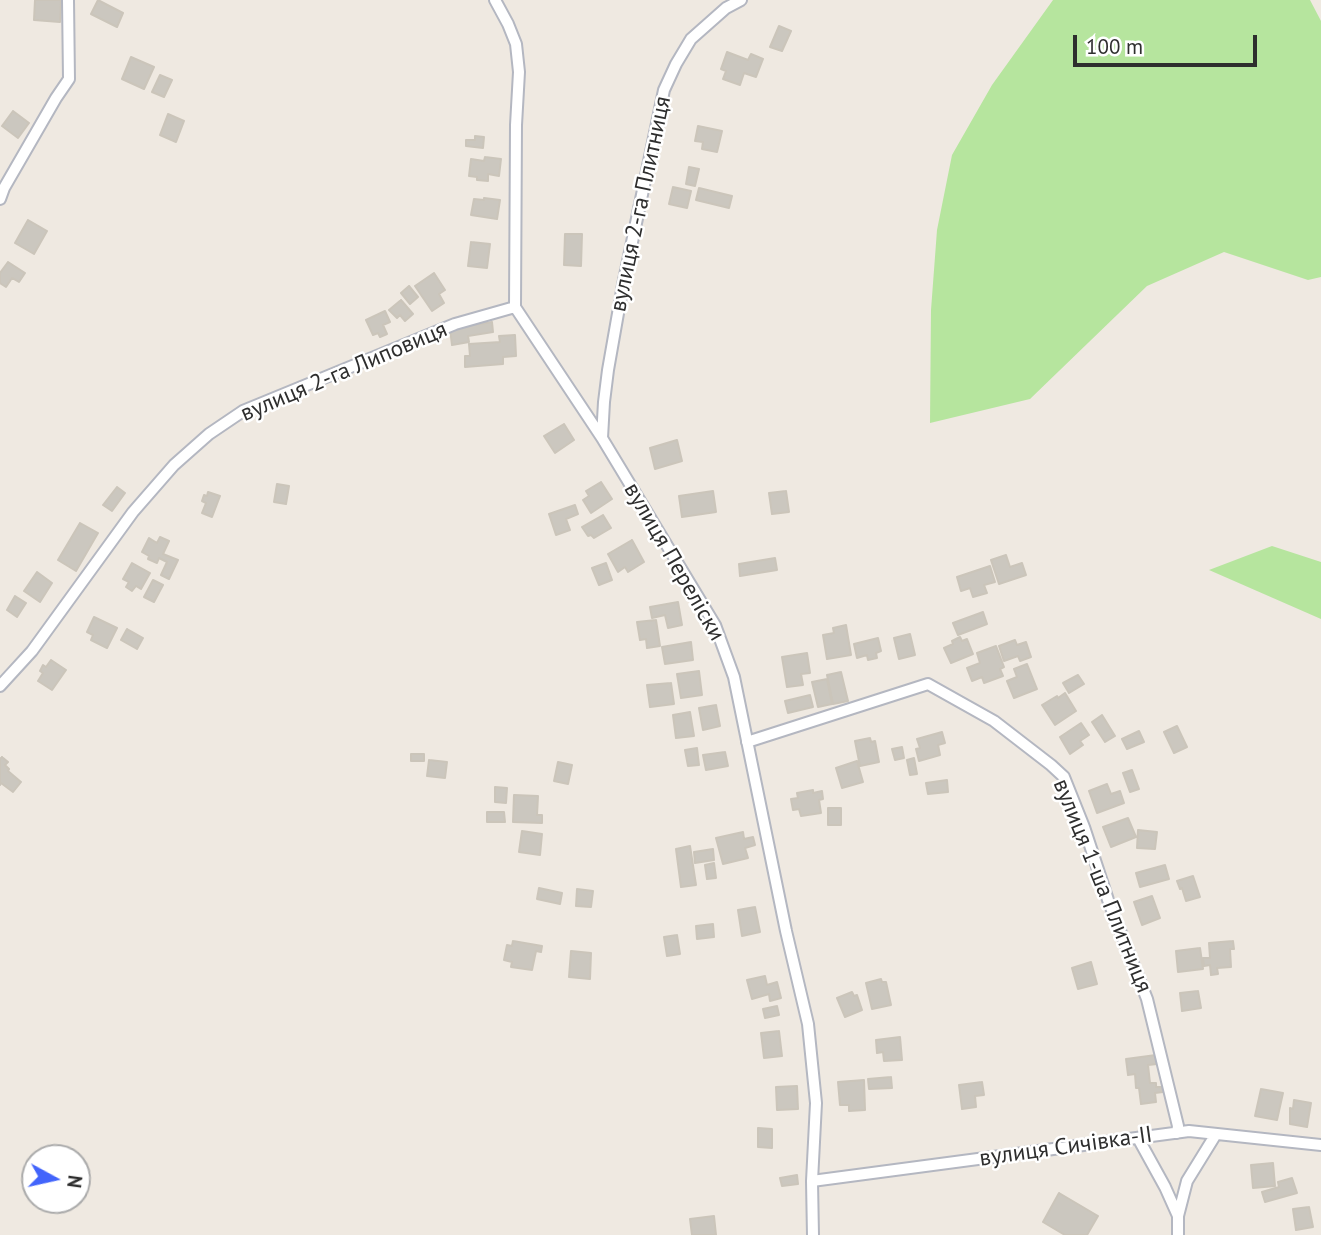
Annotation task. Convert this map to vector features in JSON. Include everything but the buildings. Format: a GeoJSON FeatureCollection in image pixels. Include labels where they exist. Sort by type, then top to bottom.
{"type":"FeatureCollection","features":[{"type":"Feature","properties":{"kind":"street"},"geometry":{"type":"LineString","coordinates":[[0,198],[69,79],[68,0]]}},
{"type":"Feature","properties":{"kind":"street"},"geometry":{"type":"LineString","coordinates":[[495,0],[516,44],[519,72],[514,307]]}},
{"type":"Feature","properties":{"kind":"street","name":"вулиця 2-га Плитниця"},"geometry":{"type":"LineString","coordinates":[[602,438],[608,370],[623,285],[664,90],[691,39],[726,8],[741,0]]}},
{"type":"Feature","properties":{"kind":"street","name":"вулиця Переліски"},"geometry":{"type":"LineString","coordinates":[[514,307],[602,438],[715,625],[734,677],[786,931],[808,1024],[816,1103],[812,1181],[813,1235]]}},
{"type":"Feature","properties":{"kind":"street","name":"вулиця 2-га Липовиця"},"geometry":{"type":"LineString","coordinates":[[0,686],[32,651],[133,512],[174,465],[209,434],[243,411],[267,401],[454,324],[514,307]]}},
{"type":"Feature","properties":{"kind":"street","name":"вулиця 1-ша Плитниця"},"geometry":{"type":"LineString","coordinates":[[747,742],[928,684],[994,721],[1051,765],[1064,777],[1147,999],[1178,1126],[1177,1133]]}},
{"type":"Feature","properties":{"kind":"street","name":"вулиця Сичівка-II"},"geometry":{"type":"LineString","coordinates":[[812,1181],[1189,1131],[1321,1145]]}},
{"type":"Feature","properties":{"kind":"street"},"geometry":{"type":"LineString","coordinates":[[1178,1235],[1178,1216],[1187,1181],[1216,1134]]}},
{"type":"Feature","properties":{"kind":"street"},"geometry":{"type":"LineString","coordinates":[[1138,1138],[1178,1216]]}},
{"type":"Feature","properties":{"kind":"green space"},"geometry":{"type":"Polygon","coordinates":[[[1053,0],[1310,0],[1321,21],[1321,277],[1308,280],[1224,252],[1147,286],[1030,399],[930,423],[931,310],[937,230],[952,155],[992,85],[1053,0]]]}},
{"type":"Feature","properties":{"kind":"green space"},"geometry":{"type":"Polygon","coordinates":[[[1272,546],[1321,562],[1321,619],[1209,570],[1272,546]]]}}]}
